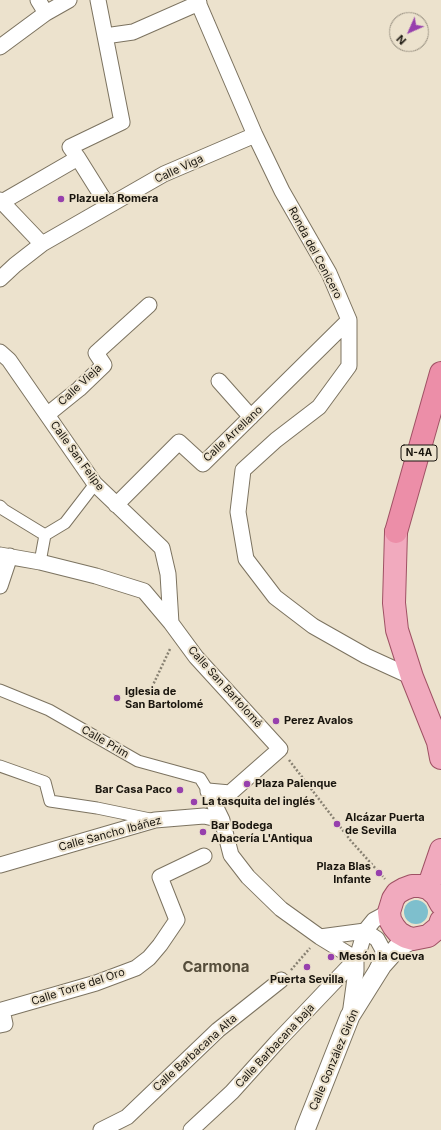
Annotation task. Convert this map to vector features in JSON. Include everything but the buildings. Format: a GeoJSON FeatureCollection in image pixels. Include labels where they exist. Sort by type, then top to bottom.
{"type":"FeatureCollection","features":[{"type":"Feature","properties":{"kind":"highway","name":"N-4A"},"geometry":{"type":"LineString","coordinates":[[396,532],[441,373]]}},
{"type":"Feature","properties":{"kind":"main road"},"geometry":{"type":"LineString","coordinates":[[396,532],[394,603],[397,630],[412,677],[438,742],[441,758]]}},
{"type":"Feature","properties":{"kind":"main road"},"geometry":{"type":"LineString","coordinates":[[440,926],[428,936],[414,939],[399,933],[390,920],[393,902],[404,889],[412,886],[420,886],[436,894],[441,850]]}},
{"type":"Feature","properties":{"kind":"street"},"geometry":{"type":"LineString","coordinates":[[0,47],[42,6],[69,0]]}},
{"type":"Feature","properties":{"kind":"street"},"geometry":{"type":"LineString","coordinates":[[98,0],[122,122],[70,147],[108,206]]}},
{"type":"Feature","properties":{"kind":"street"},"geometry":{"type":"LineString","coordinates":[[105,36],[133,32],[198,2]]}},
{"type":"Feature","properties":{"kind":"street","name":"Ronda del Cenicero"},"geometry":{"type":"LineString","coordinates":[[198,2],[255,135],[282,191],[329,274],[349,320],[349,366],[319,407],[276,440],[243,470],[238,512],[246,559],[275,597],[313,626],[366,656],[412,677]]}},
{"type":"Feature","properties":{"kind":"street","name":"Calle Viga"},"geometry":{"type":"LineString","coordinates":[[0,279],[15,264],[42,244],[164,174],[255,135]]}},
{"type":"Feature","properties":{"kind":"street"},"geometry":{"type":"LineString","coordinates":[[42,244],[1,201],[78,158]]}},
{"type":"Feature","properties":{"kind":"street","name":"Calle Vieja"},"geometry":{"type":"LineString","coordinates":[[48,414],[79,389],[104,365],[96,353],[149,305]]}},
{"type":"Feature","properties":{"kind":"street","name":"Calle Arrellano"},"geometry":{"type":"LineString","coordinates":[[116,505],[179,442],[203,464],[349,320]]}},
{"type":"Feature","properties":{"kind":"street","name":"Calle San Felipe"},"geometry":{"type":"LineString","coordinates":[[0,352],[9,360],[48,414],[95,484],[162,548],[168,574],[174,628]]}},
{"type":"Feature","properties":{"kind":"street"},"geometry":{"type":"LineString","coordinates":[[219,381],[251,417]]}},
{"type":"Feature","properties":{"kind":"street"},"geometry":{"type":"LineString","coordinates":[[40,562],[45,535],[65,523],[95,484]]}},
{"type":"Feature","properties":{"kind":"street"},"geometry":{"type":"LineString","coordinates":[[0,506],[45,535]]}},
{"type":"Feature","properties":{"kind":"street"},"geometry":{"type":"LineString","coordinates":[[0,586],[5,555]]}},
{"type":"Feature","properties":{"kind":"street","name":"Calle San Bartolomé"},"geometry":{"type":"LineString","coordinates":[[5,555],[96,576],[144,591],[196,657],[280,749]]}},
{"type":"Feature","properties":{"kind":"street","name":"Calle Prim"},"geometry":{"type":"LineString","coordinates":[[0,690],[49,710],[138,762],[200,778],[208,791]]}},
{"type":"Feature","properties":{"kind":"street"},"geometry":{"type":"LineString","coordinates":[[208,791],[230,793],[280,749]]}},
{"type":"Feature","properties":{"kind":"street"},"geometry":{"type":"LineString","coordinates":[[0,766],[45,782],[50,801],[97,808],[155,820]]}},
{"type":"Feature","properties":{"kind":"street"},"geometry":{"type":"LineString","coordinates":[[208,791],[222,820],[232,855],[248,877],[281,909],[320,937],[356,959]]}},
{"type":"Feature","properties":{"kind":"street","name":"Calle Sancho Ibáñez"},"geometry":{"type":"LineString","coordinates":[[0,866],[155,820],[204,816],[222,820]]}},
{"type":"Feature","properties":{"kind":"street","name":"Calle Torre del Oro"},"geometry":{"type":"LineString","coordinates":[[0,1025],[5,1024],[2,1010],[96,983],[136,968],[149,958],[177,920],[160,877],[204,856]]}},
{"type":"Feature","properties":{"kind":"street"},"geometry":{"type":"LineString","coordinates":[[350,1016],[356,959],[365,931],[393,902]]}},
{"type":"Feature","properties":{"kind":"street"},"geometry":{"type":"LineString","coordinates":[[320,937],[365,931],[377,939],[383,950],[382,958],[372,980]]}},
{"type":"Feature","properties":{"kind":"street","name":"Calle González Girón"},"geometry":{"type":"LineString","coordinates":[[305,1130],[350,1016],[382,965],[398,947],[414,939]]}},
{"type":"Feature","properties":{"kind":"street","name":"Calle Barbacana baja"},"geometry":{"type":"LineString","coordinates":[[191,1130],[232,1092],[356,959]]}},
{"type":"Feature","properties":{"kind":"street","name":"Calle Barbacana Alta"},"geometry":{"type":"LineString","coordinates":[[101,1130],[127,1117],[218,1030],[281,980]]}},
{"type":"Feature","properties":{"kind":"path"},"geometry":{"type":"LineString","coordinates":[[152,687],[174,628]]}},
{"type":"Feature","properties":{"kind":"path"},"geometry":{"type":"LineString","coordinates":[[280,749],[309,784],[393,902]]}},
{"type":"Feature","properties":{"kind":"path"},"geometry":{"type":"LineString","coordinates":[[281,980],[320,937]]}},
{"type":"Feature","properties":{"kind":"water"},"geometry":{"type":"Polygon","coordinates":[[[416,900],[425,903],[428,912],[425,921],[416,924],[407,921],[404,912],[407,903],[416,900]]]}},
{"type":"Feature","properties":{"kind":"place","name":"Plazuela Romera"},"geometry":{"type":"Point","coordinates":[61,199]}},
{"type":"Feature","properties":{"kind":"place","name":"Iglesia de San Bartolomé"},"geometry":{"type":"Point","coordinates":[117,698]}},
{"type":"Feature","properties":{"kind":"place","name":"Perez Avalos"},"geometry":{"type":"Point","coordinates":[276,721]}},
{"type":"Feature","properties":{"kind":"place","name":"Plaza Palenque"},"geometry":{"type":"Point","coordinates":[247,784]}},
{"type":"Feature","properties":{"kind":"place","name":"Bar Casa Paco"},"geometry":{"type":"Point","coordinates":[180,790]}},
{"type":"Feature","properties":{"kind":"place","name":"La tasquita del inglés"},"geometry":{"type":"Point","coordinates":[194,802]}},
{"type":"Feature","properties":{"kind":"place","name":"Alcázar Puerta de Sevilla"},"geometry":{"type":"Point","coordinates":[337,824]}},
{"type":"Feature","properties":{"kind":"place","name":"Bar Bodega Abacería L'Antiqua"},"geometry":{"type":"Point","coordinates":[203,832]}},
{"type":"Feature","properties":{"kind":"place","name":"Plaza Blas Infante"},"geometry":{"type":"Point","coordinates":[379,873]}},
{"type":"Feature","properties":{"kind":"place","name":"Mesón la Cueva"},"geometry":{"type":"Point","coordinates":[331,957]}},
{"type":"Feature","properties":{"kind":"place","name":"Puerta Sevilla"},"geometry":{"type":"Point","coordinates":[307,967]}},
{"type":"Feature","properties":{"kind":"district","name":"Carmona"},"geometry":{"type":"Point","coordinates":[216,967]}}]}
